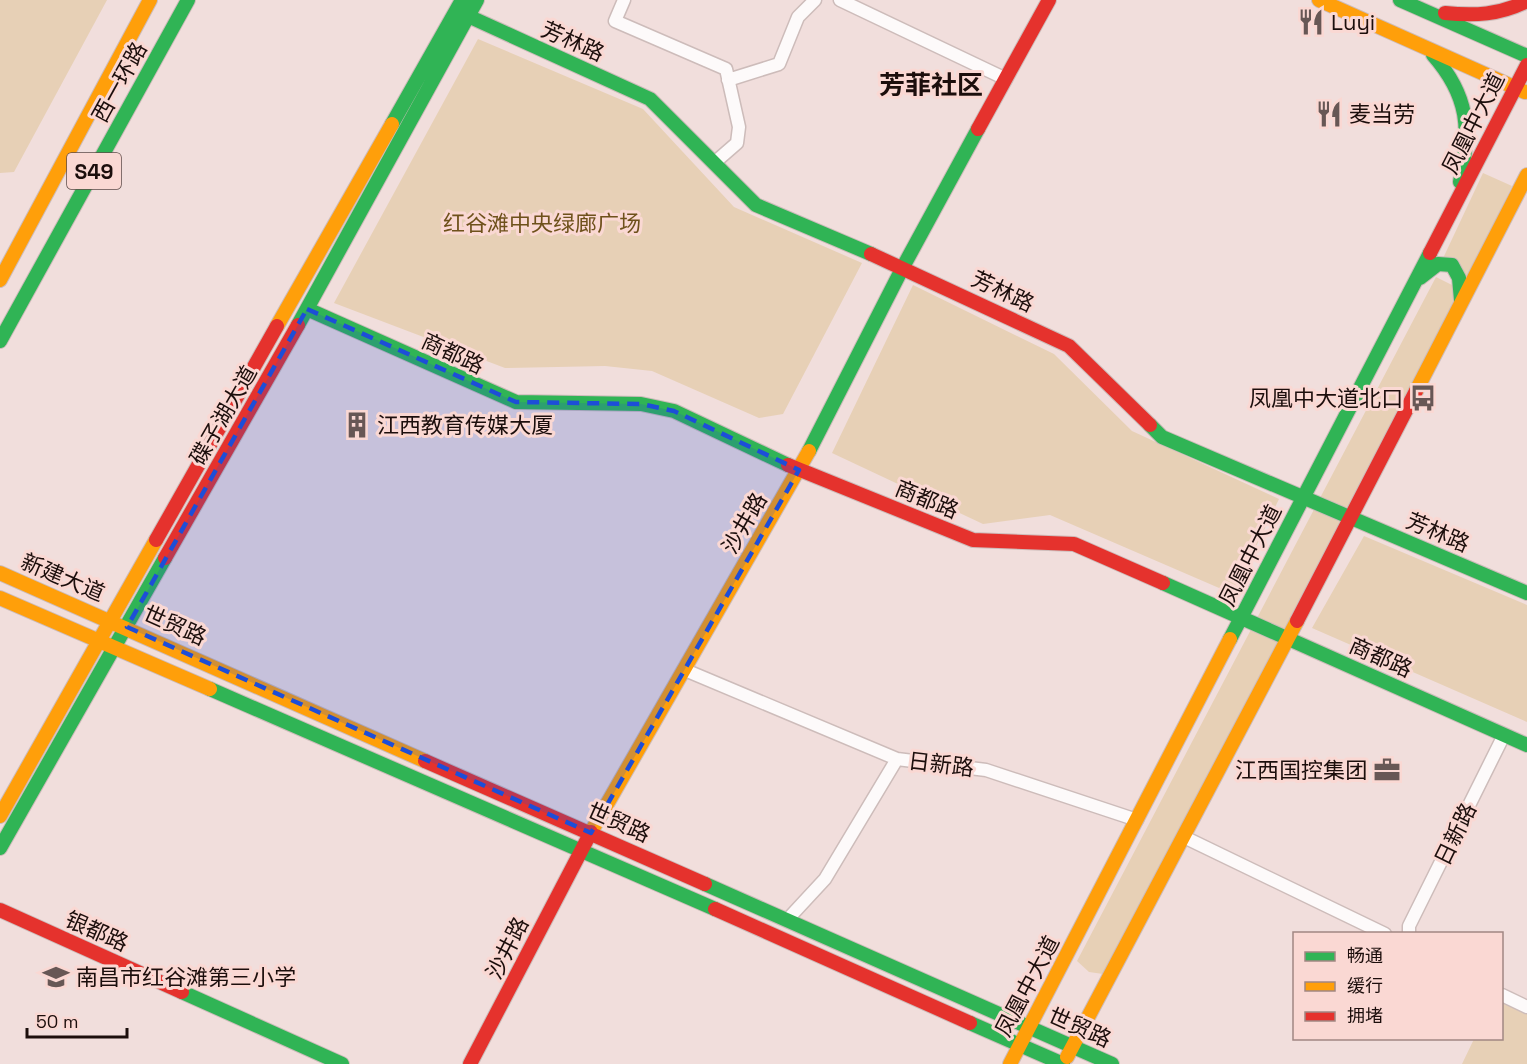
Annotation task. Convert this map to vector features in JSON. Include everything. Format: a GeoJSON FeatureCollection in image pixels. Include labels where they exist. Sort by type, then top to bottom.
{"type":"FeatureCollection","features":[{"type":"Feature","properties":{"kind":"main road","name":"西一环路"},"geometry":{"type":"LineString","coordinates":[[0,280],[150,0]]}},
{"type":"Feature","properties":{"kind":"main road","name":"西一环路"},"geometry":{"type":"LineString","coordinates":[[0,341],[188,0]]}},
{"type":"Feature","properties":{"kind":"main road","name":"碟子湖大道"},"geometry":{"type":"LineString","coordinates":[[0,816],[97,640],[462,0]]}},
{"type":"Feature","properties":{"kind":"main road","name":"碟子湖大道"},"geometry":{"type":"LineString","coordinates":[[0,848],[116,648],[307,309],[477,0]]}},
{"type":"Feature","properties":{"kind":"main road","name":"沙井路"},"geometry":{"type":"LineString","coordinates":[[470,1064],[581,849],[799,470],[903,267],[1049,0]]}},
{"type":"Feature","properties":{"kind":"main road"},"geometry":{"type":"LineString","coordinates":[[1319,0],[1521,90]]}},
{"type":"Feature","properties":{"kind":"main road"},"geometry":{"type":"LineString","coordinates":[[1406,3],[1471,16],[1510,11],[1527,1]]}},
{"type":"Feature","properties":{"kind":"main road"},"geometry":{"type":"LineString","coordinates":[[1406,3],[1527,56]]}},
{"type":"Feature","properties":{"kind":"main road","name":"芳林路"},"geometry":{"type":"LineString","coordinates":[[468,16],[650,99],[756,205],[903,267],[1069,346],[1162,437],[1527,593]]}},
{"type":"Feature","properties":{"kind":"main road"},"geometry":{"type":"LineString","coordinates":[[1426,47],[1456,81],[1467,124],[1466,150],[1454,206]]}},
{"type":"Feature","properties":{"kind":"main road","name":"凤凰中大道"},"geometry":{"type":"LineString","coordinates":[[1010,1064],[1454,206],[1521,90],[1527,65]]}},
{"type":"Feature","properties":{"kind":"main road"},"geometry":{"type":"LineString","coordinates":[[1063,1064],[1288,638],[1526,178]]}},
{"type":"Feature","properties":{"kind":"main road"},"geometry":{"type":"LineString","coordinates":[[1413,286],[1431,267],[1447,262],[1460,274],[1461,302]]}},
{"type":"Feature","properties":{"kind":"main road","name":"商都路"},"geometry":{"type":"LineString","coordinates":[[307,309],[516,402],[641,405],[674,411],[799,470],[973,540],[1074,544],[1527,746]]}},
{"type":"Feature","properties":{"kind":"main road","name":"新建大道"},"geometry":{"type":"LineString","coordinates":[[0,573],[109,620]]}},
{"type":"Feature","properties":{"kind":"main road","name":"新建大道"},"geometry":{"type":"LineString","coordinates":[[0,598],[97,640]]}},
{"type":"Feature","properties":{"kind":"main road","name":"世贸路"},"geometry":{"type":"LineString","coordinates":[[109,620],[1112,1064]]}},
{"type":"Feature","properties":{"kind":"main road","name":"世贸路"},"geometry":{"type":"LineString","coordinates":[[97,640],[581,849],[1063,1064]]}},
{"type":"Feature","properties":{"kind":"main road","name":"银都路"},"geometry":{"type":"LineString","coordinates":[[0,910],[342,1064]]}},
{"type":"Feature","properties":{"kind":"street"},"geometry":{"type":"LineString","coordinates":[[624,0],[615,21],[726,69],[739,127],[737,143],[714,163]]}},
{"type":"Feature","properties":{"kind":"street"},"geometry":{"type":"LineString","coordinates":[[728,80],[779,64],[798,17],[815,0]]}},
{"type":"Feature","properties":{"kind":"street"},"geometry":{"type":"LineString","coordinates":[[840,0],[1006,79]]}},
{"type":"Feature","properties":{"kind":"street"},"geometry":{"type":"LineString","coordinates":[[685,670],[897,759]]}},
{"type":"Feature","properties":{"kind":"street","name":"日新路"},"geometry":{"type":"LineString","coordinates":[[1409,932],[1409,926],[1504,735]]}},
{"type":"Feature","properties":{"kind":"street","name":"日新路"},"geometry":{"type":"LineString","coordinates":[[787,920],[825,879],[897,759],[986,770],[1137,820]]}},
{"type":"Feature","properties":{"kind":"street"},"geometry":{"type":"LineString","coordinates":[[1184,837],[1383,932]]}},
{"type":"Feature","properties":{"kind":"street"},"geometry":{"type":"LineString","coordinates":[[1503,995],[1527,1007]]}},
{"type":"Feature","properties":{"kind":"highlighted area"},"geometry":{"type":"Polygon","coordinates":[[[307,309],[516,402],[641,404],[674,411],[799,470],[591,833],[127,627],[307,309]]]}},
{"type":"Feature","properties":{"kind":"green space"},"geometry":{"type":"Polygon","coordinates":[[[0,0],[107,0],[14,172],[0,173],[0,0]]]}},
{"type":"Feature","properties":{"kind":"green space","name":"红谷滩中央绿廊广场"},"geometry":{"type":"Polygon","coordinates":[[[478,39],[643,109],[734,207],[862,263],[783,414],[759,418],[652,371],[605,366],[505,368],[334,303],[478,39]]]}},
{"type":"Feature","properties":{"kind":"green space"},"geometry":{"type":"Polygon","coordinates":[[[1483,173],[1512,186],[1467,282],[1438,269],[1483,173]]]}},
{"type":"Feature","properties":{"kind":"green space"},"geometry":{"type":"Polygon","coordinates":[[[1436,277],[1462,290],[1103,974],[1089,972],[1077,961],[1436,277]]]}},
{"type":"Feature","properties":{"kind":"green space"},"geometry":{"type":"Polygon","coordinates":[[[913,285],[1054,354],[1132,431],[1279,499],[1233,594],[1050,515],[983,524],[832,453],[913,285]]]}},
{"type":"Feature","properties":{"kind":"green space"},"geometry":{"type":"Polygon","coordinates":[[[1364,536],[1527,605],[1527,722],[1312,628],[1364,536]]]}},
{"type":"Feature","properties":{"kind":"green space"},"geometry":{"type":"Polygon","coordinates":[[[1503,999],[1527,1011],[1527,1064],[1462,1064],[1474,1040],[1503,1040],[1503,999]]]}},
{"type":"Feature","properties":{"kind":"traffic: fast"},"geometry":{"type":"LineString","coordinates":[[0,341],[188,0]]}},
{"type":"Feature","properties":{"kind":"traffic: fast"},"geometry":{"type":"LineString","coordinates":[[392,124],[462,0]]}},
{"type":"Feature","properties":{"kind":"traffic: fast"},"geometry":{"type":"LineString","coordinates":[[298,325],[477,0]]}},
{"type":"Feature","properties":{"kind":"traffic: fast"},"geometry":{"type":"LineString","coordinates":[[1400,0],[1527,56]]}},
{"type":"Feature","properties":{"kind":"traffic: fast"},"geometry":{"type":"LineString","coordinates":[[468,16],[650,99],[756,205],[871,254]]}},
{"type":"Feature","properties":{"kind":"traffic: fast"},"geometry":{"type":"LineString","coordinates":[[1433,55],[1454,85],[1464,114],[1466,130],[1460,182]]}},
{"type":"Feature","properties":{"kind":"traffic: fast"},"geometry":{"type":"LineString","coordinates":[[809,451],[903,267],[978,129]]}},
{"type":"Feature","properties":{"kind":"traffic: fast"},"geometry":{"type":"LineString","coordinates":[[1230,639],[1430,253]]}},
{"type":"Feature","properties":{"kind":"traffic: fast"},"geometry":{"type":"LineString","coordinates":[[1420,278],[1438,264],[1452,265],[1459,278],[1461,300]]}},
{"type":"Feature","properties":{"kind":"traffic: fast"},"geometry":{"type":"LineString","coordinates":[[307,309],[516,402],[641,404],[674,411],[788,465]]}},
{"type":"Feature","properties":{"kind":"traffic: fast"},"geometry":{"type":"LineString","coordinates":[[1150,425],[1162,437],[1527,593]]}},
{"type":"Feature","properties":{"kind":"traffic: fast"},"geometry":{"type":"LineString","coordinates":[[0,848],[165,558]]}},
{"type":"Feature","properties":{"kind":"traffic: fast"},"geometry":{"type":"LineString","coordinates":[[1163,583],[1527,745]]}},
{"type":"Feature","properties":{"kind":"traffic: fast"},"geometry":{"type":"LineString","coordinates":[[210,689],[715,909]]}},
{"type":"Feature","properties":{"kind":"traffic: fast"},"geometry":{"type":"LineString","coordinates":[[705,884],[1112,1064]]}},
{"type":"Feature","properties":{"kind":"traffic: fast"},"geometry":{"type":"LineString","coordinates":[[182,992],[342,1064]]}},
{"type":"Feature","properties":{"kind":"traffic: fast"},"geometry":{"type":"LineString","coordinates":[[970,1023],[1063,1064]]}},
{"type":"Feature","properties":{"kind":"traffic: slow"},"geometry":{"type":"LineString","coordinates":[[0,280],[150,0]]}},
{"type":"Feature","properties":{"kind":"traffic: slow"},"geometry":{"type":"LineString","coordinates":[[1319,0],[1525,92]]}},
{"type":"Feature","properties":{"kind":"traffic: slow"},"geometry":{"type":"LineString","coordinates":[[277,326],[392,124]]}},
{"type":"Feature","properties":{"kind":"traffic: slow"},"geometry":{"type":"LineString","coordinates":[[1416,391],[1527,175]]}},
{"type":"Feature","properties":{"kind":"traffic: slow"},"geometry":{"type":"LineString","coordinates":[[591,832],[809,451]]}},
{"type":"Feature","properties":{"kind":"traffic: slow"},"geometry":{"type":"LineString","coordinates":[[0,816],[156,540]]}},
{"type":"Feature","properties":{"kind":"traffic: slow"},"geometry":{"type":"LineString","coordinates":[[0,573],[425,761]]}},
{"type":"Feature","properties":{"kind":"traffic: slow"},"geometry":{"type":"LineString","coordinates":[[0,598],[210,689]]}},
{"type":"Feature","properties":{"kind":"traffic: slow"},"geometry":{"type":"LineString","coordinates":[[1067,1057],[1297,621]]}},
{"type":"Feature","properties":{"kind":"traffic: slow"},"geometry":{"type":"LineString","coordinates":[[1010,1064],[1230,639]]}},
{"type":"Feature","properties":{"kind":"traffic: jam"},"geometry":{"type":"LineString","coordinates":[[978,129],[1049,0]]}},
{"type":"Feature","properties":{"kind":"traffic: jam"},"geometry":{"type":"LineString","coordinates":[[1445,13],[1487,13],[1507,9],[1527,1]]}},
{"type":"Feature","properties":{"kind":"traffic: jam"},"geometry":{"type":"LineString","coordinates":[[1430,253],[1527,65]]}},
{"type":"Feature","properties":{"kind":"traffic: jam"},"geometry":{"type":"LineString","coordinates":[[871,254],[1069,346],[1150,425]]}},
{"type":"Feature","properties":{"kind":"traffic: jam"},"geometry":{"type":"LineString","coordinates":[[165,558],[298,325]]}},
{"type":"Feature","properties":{"kind":"traffic: jam"},"geometry":{"type":"LineString","coordinates":[[156,540],[277,326]]}},
{"type":"Feature","properties":{"kind":"traffic: jam"},"geometry":{"type":"LineString","coordinates":[[1297,621],[1416,391]]}},
{"type":"Feature","properties":{"kind":"traffic: jam"},"geometry":{"type":"LineString","coordinates":[[788,465],[973,540],[1074,544],[1163,583]]}},
{"type":"Feature","properties":{"kind":"traffic: jam"},"geometry":{"type":"LineString","coordinates":[[425,761],[705,884]]}},
{"type":"Feature","properties":{"kind":"traffic: jam"},"geometry":{"type":"LineString","coordinates":[[470,1064],[591,832]]}},
{"type":"Feature","properties":{"kind":"traffic: jam"},"geometry":{"type":"LineString","coordinates":[[715,909],[970,1023]]}},
{"type":"Feature","properties":{"kind":"traffic: jam"},"geometry":{"type":"LineString","coordinates":[[0,910],[182,992]]}},
{"type":"Feature","properties":{"kind":"place","name":"Luyi"},"geometry":{"type":"Point","coordinates":[1311,22]}},
{"type":"Feature","properties":{"kind":"place","name":"麦当劳"},"geometry":{"type":"Point","coordinates":[1329,114]}},
{"type":"Feature","properties":{"kind":"place","name":"凤凰中大道北口"},"geometry":{"type":"Point","coordinates":[1423,398]}},
{"type":"Feature","properties":{"kind":"place","name":"江西教育传媒大厦"},"geometry":{"type":"Point","coordinates":[357,425]}},
{"type":"Feature","properties":{"kind":"place","name":"江西国控集团"},"geometry":{"type":"Point","coordinates":[1387,770]}},
{"type":"Feature","properties":{"kind":"place","name":"南昌市红谷滩第三小学"},"geometry":{"type":"Point","coordinates":[56,977]}},
{"type":"Feature","properties":{"kind":"district","name":"芳菲社区"},"geometry":{"type":"Point","coordinates":[931,85]}}]}
